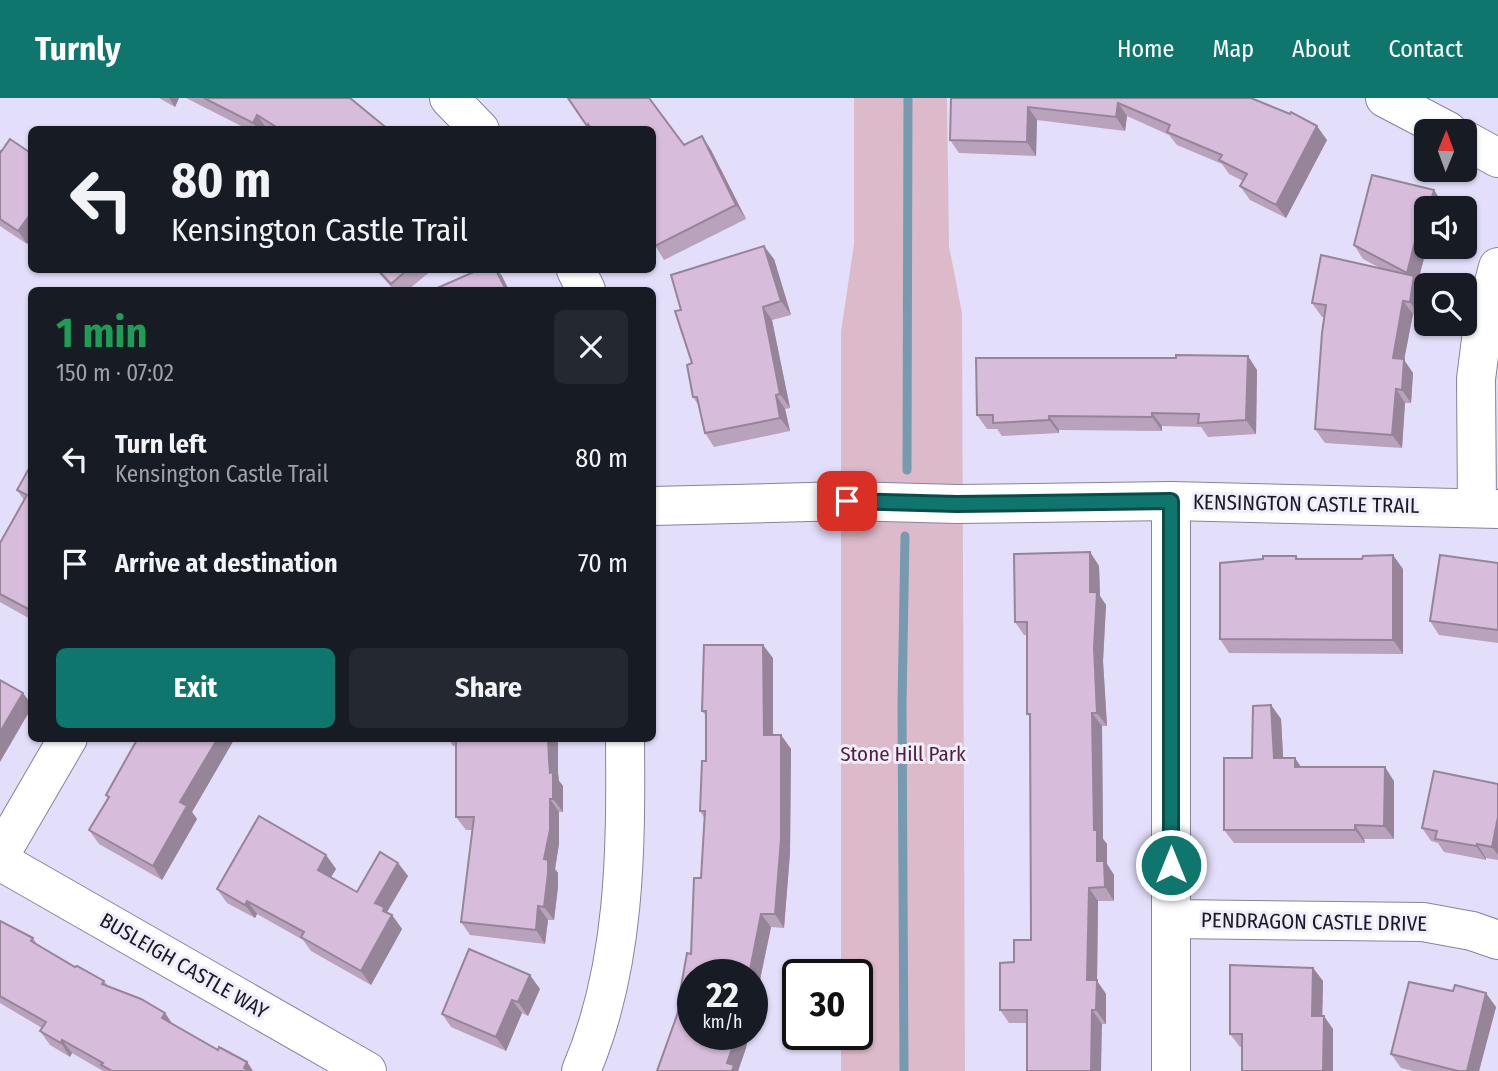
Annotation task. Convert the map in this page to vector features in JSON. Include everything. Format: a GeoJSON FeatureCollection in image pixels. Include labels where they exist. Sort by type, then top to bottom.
{"type":"FeatureCollection","features":[{"type":"Feature","properties":{"kind":"street"},"geometry":{"type":"LineString","coordinates":[[1385,98],[1425,119]]}},
{"type":"Feature","properties":{"kind":"street"},"geometry":{"type":"LineString","coordinates":[[1477,147],[1498,158]]}},
{"type":"Feature","properties":{"kind":"street"},"geometry":{"type":"LineString","coordinates":[[1488,509],[1476,379],[1483,324],[1498,267]]}},
{"type":"Feature","properties":{"kind":"street","name":"KENSINGTON CASTLE TRAIL"},"geometry":{"type":"LineString","coordinates":[[656,506],[847,501],[957,504],[1171,501],[1488,509]]}},
{"type":"Feature","properties":{"kind":"street"},"geometry":{"type":"LineString","coordinates":[[1171,501],[1171,1071]]}},
{"type":"Feature","properties":{"kind":"street"},"geometry":{"type":"LineString","coordinates":[[0,855],[66,742]]}},
{"type":"Feature","properties":{"kind":"street"},"geometry":{"type":"LineString","coordinates":[[581,1071],[605,999],[616,941],[623,885],[626,825],[625,742]]}},
{"type":"Feature","properties":{"kind":"street","name":"BUSLEIGH CASTLE WAY"},"geometry":{"type":"LineString","coordinates":[[0,861],[367,1071]]}},
{"type":"Feature","properties":{"kind":"street","name":"PENDRAGON CASTLE DRIVE"},"geometry":{"type":"LineString","coordinates":[[1171,919],[1423,922],[1472,931],[1498,940]]}},
{"type":"Feature","properties":{"kind":"green space","name":"Stone Hill Park"},"geometry":{"type":"Polygon","coordinates":[[[854,98],[947,98],[949,246],[962,313],[965,1071],[841,1071],[841,1050],[873,1050],[873,959],[841,959],[841,332],[854,244],[854,98]]]}},
{"type":"Feature","properties":{"kind":"building"},"geometry":{"type":"Polygon","coordinates":[[[204,98],[350,98],[384,126],[275,126],[257,115],[253,123],[204,98]]]}},
{"type":"Feature","properties":{"kind":"building"},"geometry":{"type":"Polygon","coordinates":[[[568,98],[649,98],[684,145],[702,136],[736,205],[656,245],[656,126],[587,126],[568,98]]]}},
{"type":"Feature","properties":{"kind":"building"},"geometry":{"type":"Polygon","coordinates":[[[951,98],[1251,98],[1290,114],[1291,112],[1317,126],[1276,205],[1240,186],[1247,174],[1219,160],[1222,155],[1167,132],[1170,125],[1118,103],[1116,117],[1028,107],[1027,142],[950,140],[951,98]]]}},
{"type":"Feature","properties":{"kind":"building"},"geometry":{"type":"Polygon","coordinates":[[[10,139],[28,151],[28,217],[18,231],[0,219],[1,152],[10,139]]]}},
{"type":"Feature","properties":{"kind":"building"},"geometry":{"type":"Polygon","coordinates":[[[1372,175],[1434,190],[1432,196],[1414,196],[1414,246],[1407,273],[1354,245],[1372,175]]]}},
{"type":"Feature","properties":{"kind":"building"},"geometry":{"type":"Polygon","coordinates":[[[764,246],[781,301],[763,307],[780,394],[776,395],[780,418],[705,433],[697,397],[693,397],[687,365],[692,363],[675,311],[681,310],[671,275],[764,246]]]}},
{"type":"Feature","properties":{"kind":"building"},"geometry":{"type":"Polygon","coordinates":[[[1321,255],[1414,276],[1410,302],[1403,301],[1393,358],[1404,359],[1402,390],[1396,389],[1392,435],[1315,429],[1326,305],[1312,303],[1321,255]]]}},
{"type":"Feature","properties":{"kind":"building"},"geometry":{"type":"Polygon","coordinates":[[[381,273],[404,273],[391,284],[381,273]]]}},
{"type":"Feature","properties":{"kind":"building"},"geometry":{"type":"Polygon","coordinates":[[[471,273],[498,273],[504,287],[440,287],[471,273]]]}},
{"type":"Feature","properties":{"kind":"building"},"geometry":{"type":"Polygon","coordinates":[[[1176,355],[1248,356],[1246,420],[1198,423],[1199,414],[1152,413],[1152,417],[1049,416],[1049,420],[993,423],[993,415],[977,415],[976,358],[1176,358],[1176,355]]]}},
{"type":"Feature","properties":{"kind":"building"},"geometry":{"type":"Polygon","coordinates":[[[28,470],[28,609],[0,594],[0,543],[27,495],[17,490],[28,470]]]}},
{"type":"Feature","properties":{"kind":"building"},"geometry":{"type":"Polygon","coordinates":[[[1090,552],[1090,592],[1097,592],[1094,648],[1097,713],[1092,713],[1094,830],[1097,830],[1097,861],[1104,861],[1105,887],[1089,888],[1087,980],[1097,980],[1096,1010],[1092,1010],[1091,1071],[1027,1071],[1027,1010],[1000,1010],[1000,963],[1014,962],[1014,940],[1031,940],[1027,622],[1015,622],[1014,554],[1090,552]]]}},
{"type":"Feature","properties":{"kind":"building"},"geometry":{"type":"Polygon","coordinates":[[[1393,555],[1393,640],[1220,639],[1220,563],[1263,559],[1263,556],[1362,559],[1363,556],[1393,555]]]}},
{"type":"Feature","properties":{"kind":"building"},"geometry":{"type":"Polygon","coordinates":[[[1440,555],[1498,563],[1498,630],[1430,621],[1440,555]]]}},
{"type":"Feature","properties":{"kind":"building"},"geometry":{"type":"Polygon","coordinates":[[[704,645],[763,645],[764,735],[781,735],[781,839],[775,914],[761,914],[752,959],[686,959],[687,953],[691,954],[694,878],[701,878],[705,811],[700,811],[702,761],[706,761],[706,711],[702,711],[704,645]]]}},
{"type":"Feature","properties":{"kind":"building"},"geometry":{"type":"Polygon","coordinates":[[[0,680],[23,693],[0,732],[0,680]]]}},
{"type":"Feature","properties":{"kind":"building"},"geometry":{"type":"Polygon","coordinates":[[[1271,705],[1274,758],[1295,758],[1295,767],[1385,767],[1384,826],[1355,825],[1355,830],[1224,830],[1224,758],[1252,758],[1253,706],[1271,705]]]}},
{"type":"Feature","properties":{"kind":"building"},"geometry":{"type":"Polygon","coordinates":[[[136,742],[216,742],[180,802],[187,806],[153,866],[89,830],[109,797],[106,795],[136,742]]]}},
{"type":"Feature","properties":{"kind":"building"},"geometry":{"type":"Polygon","coordinates":[[[456,742],[548,742],[550,773],[553,772],[553,799],[550,799],[550,830],[544,859],[548,860],[548,873],[544,907],[538,906],[536,930],[461,922],[474,817],[456,817],[456,742]]]}},
{"type":"Feature","properties":{"kind":"building"},"geometry":{"type":"Polygon","coordinates":[[[1434,771],[1498,784],[1498,817],[1492,847],[1435,839],[1437,831],[1422,828],[1434,771]]]}},
{"type":"Feature","properties":{"kind":"building"},"geometry":{"type":"Polygon","coordinates":[[[259,816],[326,855],[318,870],[357,892],[380,852],[398,863],[375,903],[392,915],[361,971],[301,937],[304,932],[247,901],[245,905],[217,889],[259,816]]]}},
{"type":"Feature","properties":{"kind":"building"},"geometry":{"type":"Polygon","coordinates":[[[0,921],[33,938],[31,941],[75,967],[104,981],[102,984],[141,999],[165,1013],[162,1018],[218,1050],[219,1047],[247,1062],[244,1068],[250,1071],[112,1071],[62,1040],[61,1043],[40,1031],[46,1022],[0,996],[0,921]]]}},
{"type":"Feature","properties":{"kind":"building"},"geometry":{"type":"Polygon","coordinates":[[[469,949],[530,975],[518,1002],[512,1000],[496,1037],[442,1014],[469,949]]]}},
{"type":"Feature","properties":{"kind":"building"},"geometry":{"type":"Polygon","coordinates":[[[1230,965],[1313,968],[1312,1016],[1324,1016],[1323,1071],[1242,1071],[1242,1034],[1230,1034],[1230,965]]]}},
{"type":"Feature","properties":{"kind":"building"},"geometry":{"type":"Polygon","coordinates":[[[1409,982],[1453,991],[1455,985],[1486,993],[1467,1071],[1391,1054],[1409,982]]]}},
{"type":"Feature","properties":{"kind":"building"},"geometry":{"type":"Polygon","coordinates":[[[677,1015],[677,1050],[731,1050],[727,1063],[734,1065],[732,1071],[657,1071],[677,1015]]]}},
{"type":"Feature","properties":{"kind":"waterway"},"geometry":{"type":"LineString","coordinates":[[907,470],[908,98]]}},
{"type":"Feature","properties":{"kind":"waterway"},"geometry":{"type":"LineString","coordinates":[[904,1071],[902,704],[905,536]]}},
{"type":"Feature","properties":{"kind":"route"},"geometry":{"type":"LineString","coordinates":[[847,501],[957,504],[1171,501],[1171,865]]}}]}
